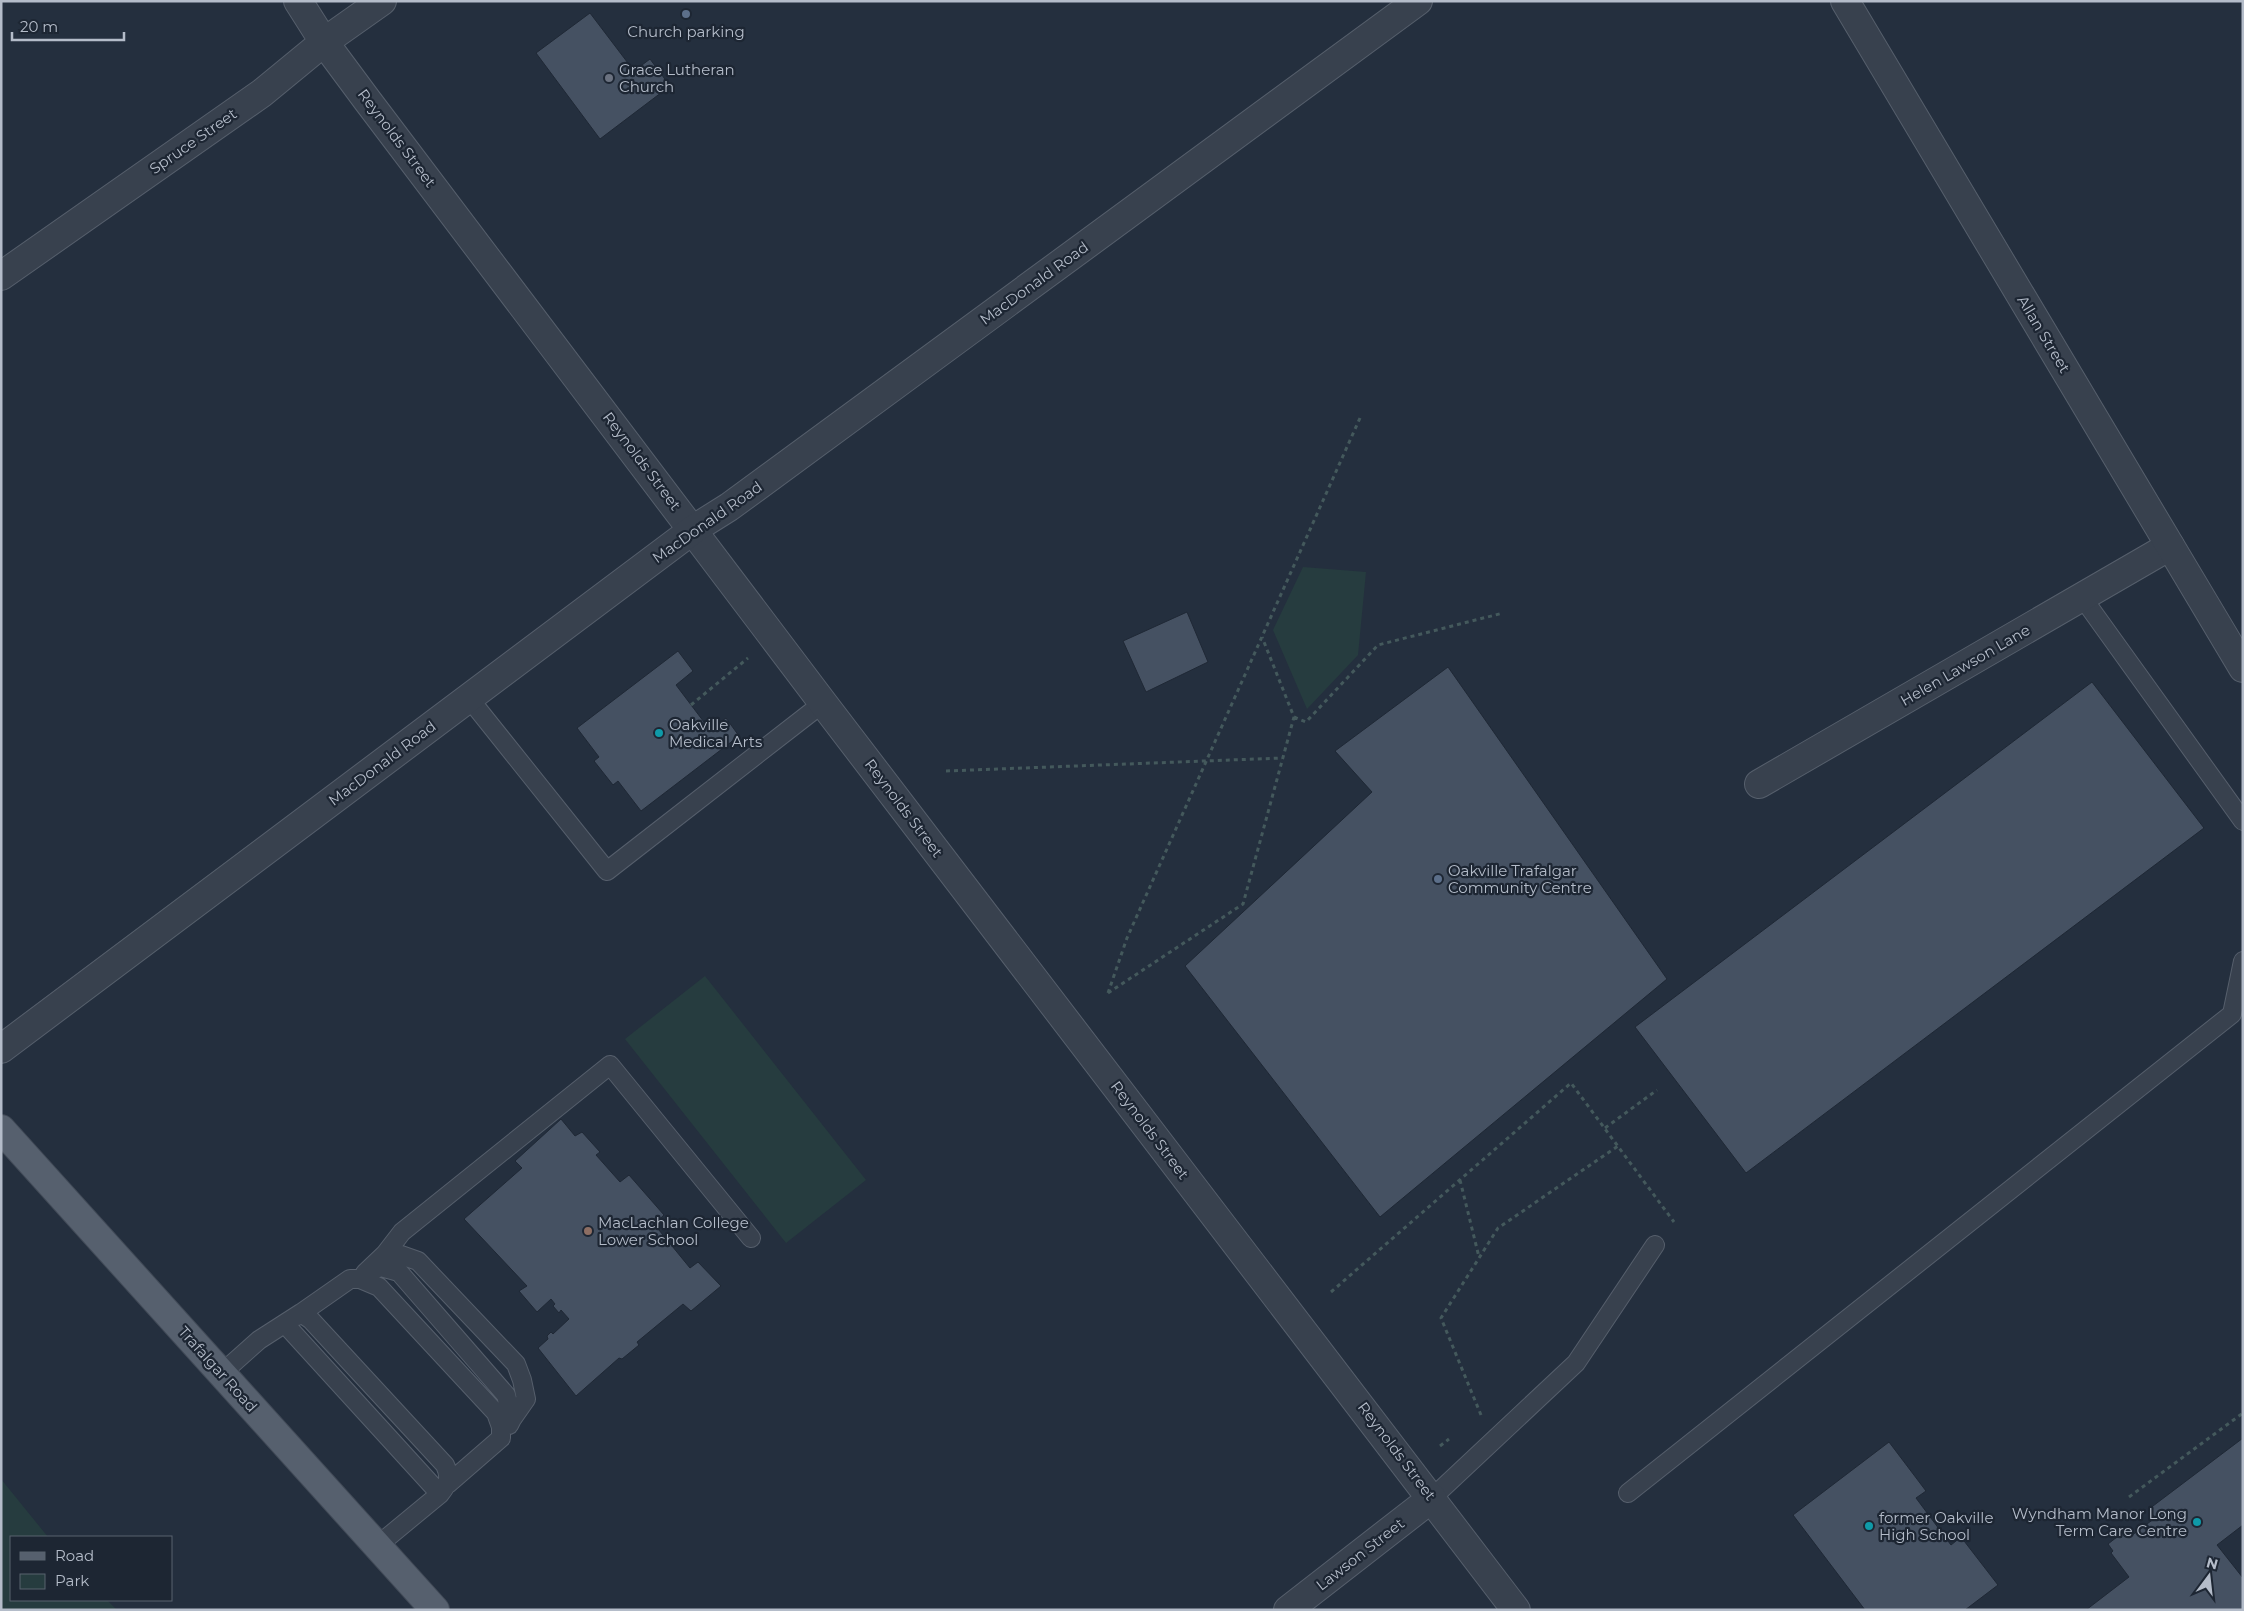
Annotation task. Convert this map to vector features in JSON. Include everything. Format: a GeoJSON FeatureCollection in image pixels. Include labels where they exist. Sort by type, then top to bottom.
{"type":"FeatureCollection","features":[{"type":"Feature","properties":{"kind":"main road","name":"Trafalgar Road"},"geometry":{"type":"LineString","coordinates":[[1,1129],[435,1610]]}},
{"type":"Feature","properties":{"kind":"street","name":"Reynolds Street"},"geometry":{"type":"LineString","coordinates":[[298,1],[324,42],[823,703],[1516,1610]]}},
{"type":"Feature","properties":{"kind":"street","name":"Spruce Street"},"geometry":{"type":"LineString","coordinates":[[1,276],[262,93],[324,42],[382,1]]}},
{"type":"Feature","properties":{"kind":"street","name":"MacDonald Road"},"geometry":{"type":"LineString","coordinates":[[1,1049],[468,697],[1418,1]]}},
{"type":"Feature","properties":{"kind":"street","name":"Allan Street"},"geometry":{"type":"LineString","coordinates":[[1845,1],[2243,668]]}},
{"type":"Feature","properties":{"kind":"street","name":"Helen Lawson Lane"},"geometry":{"type":"LineString","coordinates":[[1759,784],[2170,546]]}},
{"type":"Feature","properties":{"kind":"street","name":"Lawson Street"},"geometry":{"type":"LineString","coordinates":[[1288,1610],[1432,1498]]}},
{"type":"Feature","properties":{"kind":"lane"},"geometry":{"type":"LineString","coordinates":[[2082,597],[2243,821]]}},
{"type":"Feature","properties":{"kind":"lane"},"geometry":{"type":"LineString","coordinates":[[468,697],[608,871],[823,703]]}},
{"type":"Feature","properties":{"kind":"lane"},"geometry":{"type":"LineString","coordinates":[[1628,1493],[2232,1014],[2243,961]]}},
{"type":"Feature","properties":{"kind":"lane"},"geometry":{"type":"LineString","coordinates":[[222,1373],[259,1340],[358,1276],[385,1254],[402,1232],[610,1065],[750,1238]]}},
{"type":"Feature","properties":{"kind":"lane"},"geometry":{"type":"LineString","coordinates":[[1432,1498],[1576,1363],[1655,1246]]}},
{"type":"Feature","properties":{"kind":"lane"},"geometry":{"type":"LineString","coordinates":[[377,1546],[501,1438],[526,1399],[516,1364],[418,1261],[402,1255],[385,1254]]}},
{"type":"Feature","properties":{"kind":"lane"},"geometry":{"type":"LineString","coordinates":[[358,1276],[381,1267],[399,1272],[506,1396],[512,1419]]}},
{"type":"Feature","properties":{"kind":"lane"},"geometry":{"type":"LineString","coordinates":[[358,1276],[360,1279],[379,1287],[496,1413],[501,1426],[501,1438]]}},
{"type":"Feature","properties":{"kind":"lane"},"geometry":{"type":"LineString","coordinates":[[291,1320],[444,1489]]}},
{"type":"Feature","properties":{"kind":"path"},"geometry":{"type":"LineString","coordinates":[[1262,637],[1294,717],[1243,904],[1108,993],[1127,938],[1360,418]]}},
{"type":"Feature","properties":{"kind":"path"},"geometry":{"type":"LineString","coordinates":[[1294,717],[1306,722],[1378,645],[1503,613]]}},
{"type":"Feature","properties":{"kind":"path"},"geometry":{"type":"LineString","coordinates":[[691,705],[774,636]]}},
{"type":"Feature","properties":{"kind":"path"},"geometry":{"type":"LineString","coordinates":[[946,771],[1282,758]]}},
{"type":"Feature","properties":{"kind":"path"},"geometry":{"type":"LineString","coordinates":[[1331,1292],[1570,1083],[1677,1226]]}},
{"type":"Feature","properties":{"kind":"path"},"geometry":{"type":"LineString","coordinates":[[1605,1128],[1658,1090]]}},
{"type":"Feature","properties":{"kind":"path"},"geometry":{"type":"LineString","coordinates":[[1474,1421],[1481,1416],[1440,1318],[1498,1228],[1618,1146]]}},
{"type":"Feature","properties":{"kind":"path"},"geometry":{"type":"LineString","coordinates":[[1460,1180],[1479,1258]]}},
{"type":"Feature","properties":{"kind":"path"},"geometry":{"type":"LineString","coordinates":[[2129,1497],[2243,1413]]}},
{"type":"Feature","properties":{"kind":"path"},"geometry":{"type":"LineString","coordinates":[[1440,1446],[1454,1436]]}},
{"type":"Feature","properties":{"kind":"green space"},"geometry":{"type":"Polygon","coordinates":[[[1303,567],[1366,572],[1358,655],[1307,709],[1273,630],[1303,567]]]}},
{"type":"Feature","properties":{"kind":"green space"},"geometry":{"type":"Polygon","coordinates":[[[705,976],[866,1180],[786,1243],[625,1039],[705,976]]]}},
{"type":"Feature","properties":{"kind":"green space"},"geometry":{"type":"Polygon","coordinates":[[[1,1479],[47,1536],[10,1536],[10,1601],[108,1601],[117,1610],[1,1610],[1,1479]]]}},
{"type":"Feature","properties":{"kind":"building","name":"Grace Lutheran Church"},"geometry":{"type":"Polygon","coordinates":[[[590,13],[634,71],[650,59],[670,86],[600,139],[536,53],[590,13]]]}},
{"type":"Feature","properties":{"kind":"building"},"geometry":{"type":"Polygon","coordinates":[[[1187,612],[1208,662],[1146,692],[1123,641],[1187,612]]]}},
{"type":"Feature","properties":{"kind":"building","name":"Oakville Medical Arts"},"geometry":{"type":"Polygon","coordinates":[[[678,651],[693,671],[676,685],[710,730],[726,718],[739,736],[641,811],[618,781],[613,785],[594,761],[599,757],[577,728],[678,651]]]}},
{"type":"Feature","properties":{"kind":"building","name":"Oakville Trafalgar Community Centre"},"geometry":{"type":"Polygon","coordinates":[[[1448,667],[1667,979],[1380,1217],[1185,966],[1372,792],[1335,751],[1448,667]]]}},
{"type":"Feature","properties":{"kind":"building"},"geometry":{"type":"Polygon","coordinates":[[[2092,682],[2204,828],[1746,1173],[1635,1027],[2092,682]]]}},
{"type":"Feature","properties":{"kind":"building"},"geometry":{"type":"Polygon","coordinates":[[[561,1119],[575,1136],[582,1132],[600,1152],[596,1155],[620,1182],[629,1175],[664,1215],[654,1224],[690,1268],[698,1262],[721,1286],[691,1311],[683,1304],[637,1342],[639,1345],[622,1359],[619,1358],[576,1396],[538,1348],[548,1339],[547,1336],[551,1332],[553,1334],[569,1319],[561,1310],[559,1313],[553,1306],[555,1304],[551,1299],[537,1312],[519,1291],[527,1286],[464,1219],[522,1168],[515,1161],[561,1119]]]}},
{"type":"Feature","properties":{"kind":"building","name":"Wyndham Manor Long Term Care Centre"},"geometry":{"type":"Polygon","coordinates":[[[2243,1438],[2243,1525],[2217,1545],[2243,1578],[2243,1610],[2086,1610],[2129,1577],[2111,1553],[2113,1551],[2108,1544],[2126,1530],[2131,1536],[2155,1518],[2149,1509],[2243,1438]]]}},
{"type":"Feature","properties":{"kind":"building","name":"former Oakville High School"},"geometry":{"type":"Polygon","coordinates":[[[1889,1442],[1926,1491],[1916,1498],[1951,1545],[1961,1537],[1998,1585],[1965,1610],[1865,1610],[1793,1515],[1889,1442]]]}},
{"type":"Feature","properties":{"kind":"place","name":"Church parking"},"geometry":{"type":"Point","coordinates":[686,14]}},
{"type":"Feature","properties":{"kind":"place","name":"Grace Lutheran Church"},"geometry":{"type":"Point","coordinates":[609,78]}},
{"type":"Feature","properties":{"kind":"place","name":"Oakville Medical Arts"},"geometry":{"type":"Point","coordinates":[659,733]}},
{"type":"Feature","properties":{"kind":"place","name":"Oakville Trafalgar Community Centre"},"geometry":{"type":"Point","coordinates":[1438,879]}},
{"type":"Feature","properties":{"kind":"place","name":"MacLachlan College Lower School"},"geometry":{"type":"Point","coordinates":[588,1231]}},
{"type":"Feature","properties":{"kind":"place","name":"Wyndham Manor Long Term Care Centre"},"geometry":{"type":"Point","coordinates":[2197,1522]}},
{"type":"Feature","properties":{"kind":"place","name":"former Oakville High School"},"geometry":{"type":"Point","coordinates":[1869,1526]}}]}
